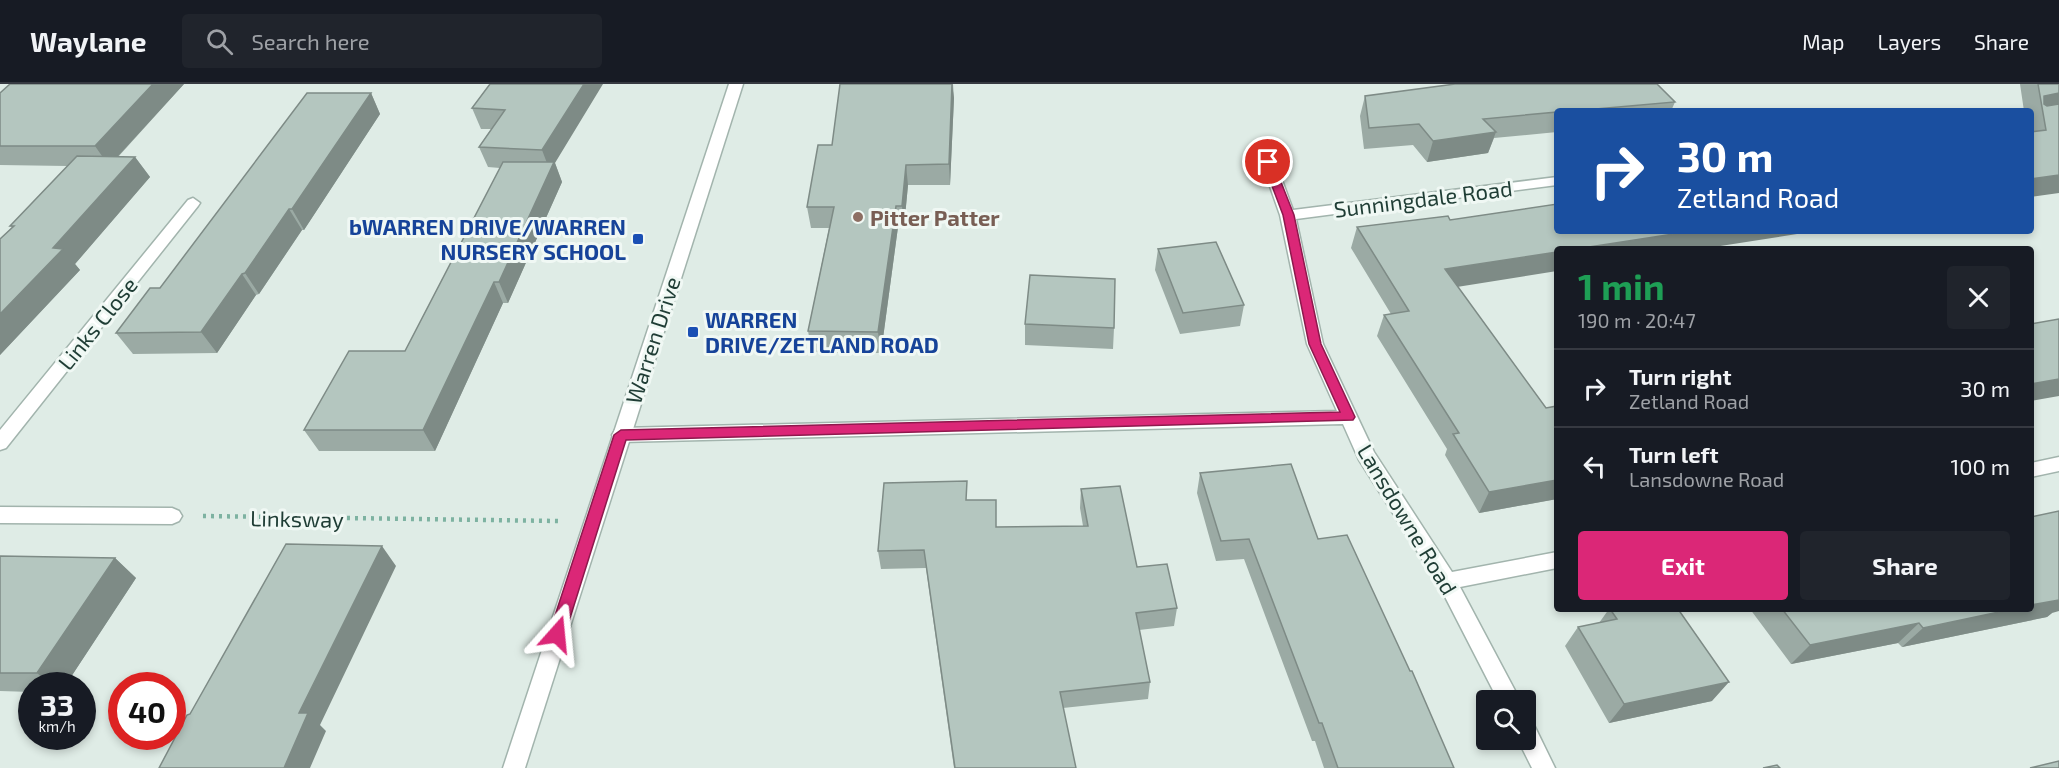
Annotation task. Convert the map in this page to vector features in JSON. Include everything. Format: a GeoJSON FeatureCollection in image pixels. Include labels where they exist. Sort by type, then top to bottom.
{"type":"FeatureCollection","features":[{"type":"Feature","properties":{"kind":"street","name":"Warren Drive"},"geometry":{"type":"LineString","coordinates":[[514,768],[736,84]]}},
{"type":"Feature","properties":{"kind":"street","name":"Lansdowne Road"},"geometry":{"type":"LineString","coordinates":[[1268,162],[1288,215],[1315,344],[1366,455],[1446,581],[1504,690]]}},
{"type":"Feature","properties":{"kind":"street","name":"Sunningdale Road"},"geometry":{"type":"LineString","coordinates":[[1288,215],[1554,181]]}},
{"type":"Feature","properties":{"kind":"street","name":"Links Close"},"geometry":{"type":"LineString","coordinates":[[0,442],[193,203]]}},
{"type":"Feature","properties":{"kind":"street"},"geometry":{"type":"LineString","coordinates":[[621,435],[1348,417]]}},
{"type":"Feature","properties":{"kind":"street"},"geometry":{"type":"LineString","coordinates":[[2034,469],[2059,464]]}},
{"type":"Feature","properties":{"kind":"street"},"geometry":{"type":"LineString","coordinates":[[0,515],[172,516]]}},
{"type":"Feature","properties":{"kind":"street"},"geometry":{"type":"LineString","coordinates":[[1446,581],[1554,561]]}},
{"type":"Feature","properties":{"kind":"street"},"geometry":{"type":"LineString","coordinates":[[1535,750],[1544,768]]}},
{"type":"Feature","properties":{"kind":"path","name":"Linksway"},"geometry":{"type":"LineString","coordinates":[[172,516],[593,522]]}},
{"type":"Feature","properties":{"kind":"building"},"geometry":{"type":"Polygon","coordinates":[[[10,84],[153,84],[95,146],[0,146],[0,93],[10,84]]]}},
{"type":"Feature","properties":{"kind":"building"},"geometry":{"type":"Polygon","coordinates":[[[490,84],[584,84],[542,150],[479,147],[505,110],[472,108],[490,84]]]}},
{"type":"Feature","properties":{"kind":"building"},"geometry":{"type":"Polygon","coordinates":[[[840,84],[952,84],[949,164],[906,165],[902,206],[896,206],[878,332],[808,331],[834,207],[807,207],[818,145],[832,145],[840,84]]]}},
{"type":"Feature","properties":{"kind":"building"},"geometry":{"type":"Polygon","coordinates":[[[1455,84],[1657,84],[1675,102],[1607,108],[1554,108],[1554,112],[1483,119],[1496,132],[1433,141],[1419,124],[1369,128],[1365,96],[1455,84]]]}},
{"type":"Feature","properties":{"kind":"building"},"geometry":{"type":"Polygon","coordinates":[[[2038,84],[2059,84],[2059,93],[2044,96],[2044,104],[2047,106],[2059,104],[2059,175],[2034,179],[2034,132],[2046,130],[2038,84]]]}},
{"type":"Feature","properties":{"kind":"building"},"geometry":{"type":"Polygon","coordinates":[[[307,93],[371,93],[292,209],[289,209],[201,332],[116,333],[150,288],[160,288],[307,93]]]}},
{"type":"Feature","properties":{"kind":"building"},"geometry":{"type":"Polygon","coordinates":[[[77,156],[135,157],[53,248],[63,249],[0,314],[0,239],[77,156]]]}},
{"type":"Feature","properties":{"kind":"building"},"geometry":{"type":"Polygon","coordinates":[[[503,162],[554,162],[499,282],[494,282],[423,430],[304,430],[349,351],[405,351],[503,162]]]}},
{"type":"Feature","properties":{"kind":"building"},"geometry":{"type":"Polygon","coordinates":[[[1554,204],[1554,234],[1674,234],[1596,246],[1554,246],[1554,252],[1445,269],[1546,408],[1554,407],[1554,481],[1489,492],[1453,434],[1459,433],[1384,315],[1409,311],[1357,227],[1448,216],[1450,220],[1554,204]]]}},
{"type":"Feature","properties":{"kind":"building"},"geometry":{"type":"Polygon","coordinates":[[[1216,242],[1244,305],[1183,313],[1158,249],[1216,242]]]}},
{"type":"Feature","properties":{"kind":"building"},"geometry":{"type":"Polygon","coordinates":[[[1030,275],[1115,279],[1114,328],[1025,324],[1030,275]]]}},
{"type":"Feature","properties":{"kind":"building"},"geometry":{"type":"Polygon","coordinates":[[[2059,319],[2059,379],[2034,383],[2034,323],[2059,319]]]}},
{"type":"Feature","properties":{"kind":"building"},"geometry":{"type":"Polygon","coordinates":[[[1291,464],[1318,539],[1347,535],[1410,671],[1412,671],[1454,768],[1338,768],[1249,539],[1221,541],[1200,473],[1291,464]]]}},
{"type":"Feature","properties":{"kind":"building"},"geometry":{"type":"Polygon","coordinates":[[[967,481],[966,500],[996,500],[996,527],[1088,526],[1081,489],[1120,486],[1137,567],[1167,564],[1177,608],[1136,613],[1150,682],[1060,692],[1076,768],[955,768],[924,550],[878,551],[884,483],[967,481]]]}},
{"type":"Feature","properties":{"kind":"building"},"geometry":{"type":"Polygon","coordinates":[[[2059,511],[2059,600],[2034,604],[2034,516],[2059,511]]]}},
{"type":"Feature","properties":{"kind":"building"},"geometry":{"type":"Polygon","coordinates":[[[286,544],[382,546],[299,713],[308,713],[284,768],[159,768],[169,750],[186,750],[186,717],[190,714],[286,544]]]}},
{"type":"Feature","properties":{"kind":"building"},"geometry":{"type":"Polygon","coordinates":[[[0,556],[115,558],[38,672],[0,673],[0,556]]]}},
{"type":"Feature","properties":{"kind":"building"},"geometry":{"type":"Polygon","coordinates":[[[1612,612],[1680,612],[1729,682],[1624,704],[1578,627],[1617,619],[1612,612]]]}},
{"type":"Feature","properties":{"kind":"building"},"geometry":{"type":"Polygon","coordinates":[[[1784,612],[1999,612],[1923,628],[1919,623],[1810,645],[1784,612]]]}},
{"type":"Feature","properties":{"kind":"building"},"geometry":{"type":"Polygon","coordinates":[[[2059,761],[2059,768],[2030,768],[2059,761]]]}},
{"type":"Feature","properties":{"kind":"building"},"geometry":{"type":"Polygon","coordinates":[[[1777,765],[1780,768],[1763,768],[1777,765]]]}},
{"type":"Feature","properties":{"kind":"place","name":"Pitter Patter"},"geometry":{"type":"Point","coordinates":[858,217]}},
{"type":"Feature","properties":{"kind":"place","name":"bWARREN DRIVE/WARREN NURSERY SCHOOL"},"geometry":{"type":"Point","coordinates":[638,239]}},
{"type":"Feature","properties":{"kind":"place","name":"WARREN DRIVE/ZETLAND ROAD"},"geometry":{"type":"Point","coordinates":[693,332]}},
{"type":"Feature","properties":{"kind":"route"},"geometry":{"type":"LineString","coordinates":[[557,634],[621,435],[1348,417],[1315,344],[1288,215],[1268,162]]}}]}
